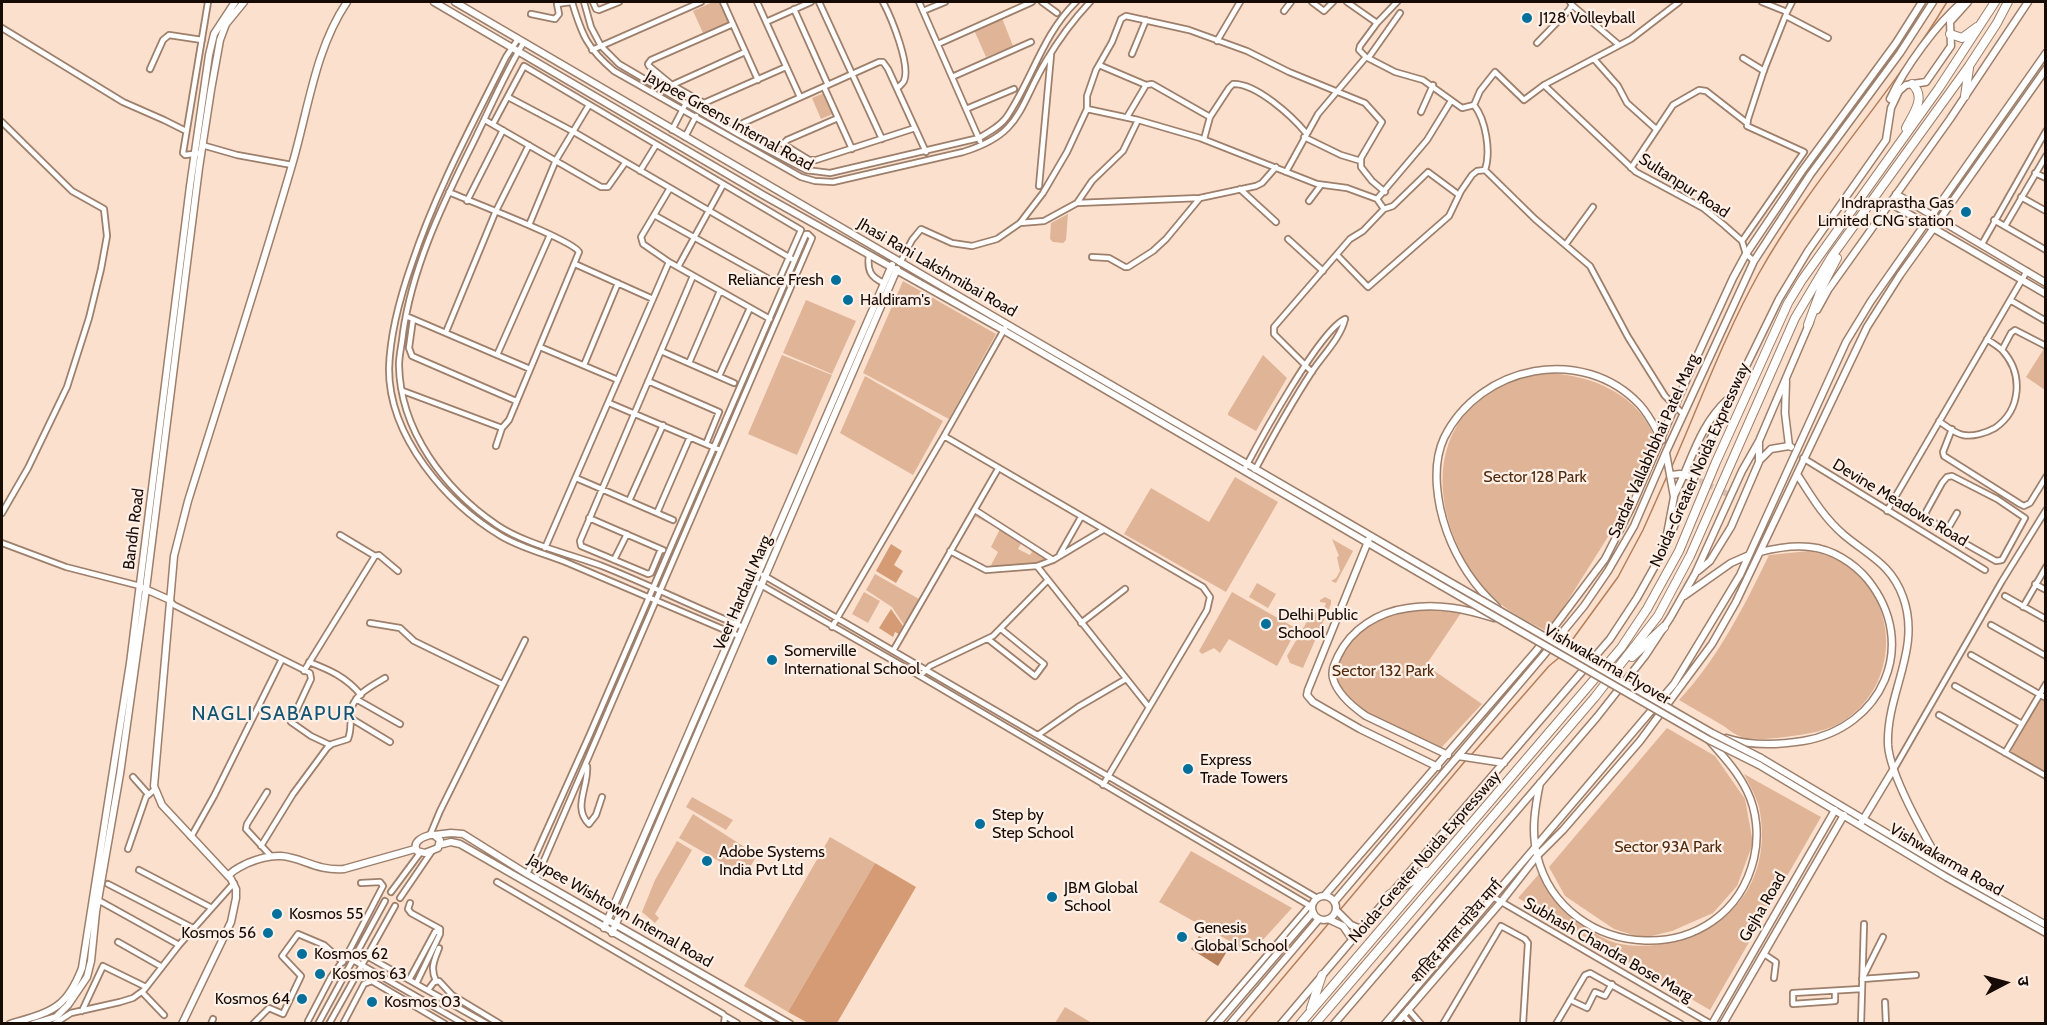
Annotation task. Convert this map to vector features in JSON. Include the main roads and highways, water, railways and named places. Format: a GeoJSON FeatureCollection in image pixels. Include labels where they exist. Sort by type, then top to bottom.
{"type":"FeatureCollection","features":[{"type":"Feature","properties":{"kind":"highway","name":"Noida-Greater Noida Expressway"},"geometry":{"type":"LineString","coordinates":[[1300,1023],[1621,648],[1647,609],[1679,551],[1716,462],[1788,303],[1985,20],[1995,2]]}},
{"type":"Feature","properties":{"kind":"highway","name":"Noida-Greater Noida Expressway"},"geometry":{"type":"LineString","coordinates":[[1315,1023],[1621,665],[1658,616],[1690,556],[1795,318],[1833,256],[1970,66],[2008,2]]}},
{"type":"Feature","properties":{"kind":"highway"},"geometry":{"type":"LineString","coordinates":[[1950,34],[1962,38],[1985,20]]}},
{"type":"Feature","properties":{"kind":"highway"},"geometry":{"type":"LineString","coordinates":[[1965,96],[1970,66]]}},
{"type":"Feature","properties":{"kind":"highway"},"geometry":{"type":"LineString","coordinates":[[1895,149],[1917,107],[1920,95],[1912,84]]}},
{"type":"Feature","properties":{"kind":"highway"},"geometry":{"type":"LineString","coordinates":[[1808,325],[1822,287],[1850,232]]}},
{"type":"Feature","properties":{"kind":"highway"},"geometry":{"type":"LineString","coordinates":[[1621,665],[1664,627]]}},
{"type":"Feature","properties":{"kind":"highway"},"geometry":{"type":"LineString","coordinates":[[1389,896],[1435,866]]}},
{"type":"Feature","properties":{"kind":"highway"},"geometry":{"type":"LineString","coordinates":[[1309,1012],[1322,975]]}},
{"type":"Feature","properties":{"kind":"waterway"},"geometry":{"type":"LineString","coordinates":[[1672,466],[1723,346],[1758,275],[1779,239],[1901,71],[1947,2]]}},
{"type":"Feature","properties":{"kind":"waterway"},"geometry":{"type":"LineString","coordinates":[[1567,647],[1618,577],[1643,530],[1667,476]]}},
{"type":"Feature","properties":{"kind":"waterway"},"geometry":{"type":"LineString","coordinates":[[1472,754],[1549,666],[1561,656]]}},
{"type":"Feature","properties":{"kind":"waterway"},"geometry":{"type":"LineString","coordinates":[[1340,910],[1466,760]]}},
{"type":"Feature","properties":{"kind":"waterway"},"geometry":{"type":"LineString","coordinates":[[1244,1024],[1329,923]]}},
{"type":"Feature","properties":{"kind":"tunnel"},"geometry":{"type":"LineString","coordinates":[[1691,477],[1734,497]]}},
{"type":"Feature","properties":{"kind":"place","name":"J128 Volleyball"},"geometry":{"type":"Point","coordinates":[1527,18]}},
{"type":"Feature","properties":{"kind":"place","name":"Indraprastha Gas Limited CNG station"},"geometry":{"type":"Point","coordinates":[1966,212]}},
{"type":"Feature","properties":{"kind":"place","name":"Reliance Fresh"},"geometry":{"type":"Point","coordinates":[836,280]}},
{"type":"Feature","properties":{"kind":"place","name":"Haldiram's"},"geometry":{"type":"Point","coordinates":[848,300]}},
{"type":"Feature","properties":{"kind":"place","name":"Delhi Public School"},"geometry":{"type":"Point","coordinates":[1266,624]}},
{"type":"Feature","properties":{"kind":"place","name":"Somerville International School"},"geometry":{"type":"Point","coordinates":[772,660]}},
{"type":"Feature","properties":{"kind":"place","name":"Express Trade Towers"},"geometry":{"type":"Point","coordinates":[1188,769]}},
{"type":"Feature","properties":{"kind":"place","name":"Step by Step School"},"geometry":{"type":"Point","coordinates":[980,824]}},
{"type":"Feature","properties":{"kind":"place","name":"Adobe Systems India Pvt Ltd"},"geometry":{"type":"Point","coordinates":[707,861]}},
{"type":"Feature","properties":{"kind":"place","name":"JBM Global School"},"geometry":{"type":"Point","coordinates":[1052,897]}},
{"type":"Feature","properties":{"kind":"place","name":"Kosmos 55"},"geometry":{"type":"Point","coordinates":[277,914]}},
{"type":"Feature","properties":{"kind":"place","name":"Kosmos 56"},"geometry":{"type":"Point","coordinates":[268,933]}},
{"type":"Feature","properties":{"kind":"place","name":"Genesis Global School"},"geometry":{"type":"Point","coordinates":[1182,937]}},
{"type":"Feature","properties":{"kind":"place","name":"Kosmos 62"},"geometry":{"type":"Point","coordinates":[302,954]}},
{"type":"Feature","properties":{"kind":"place","name":"Kosmos 63"},"geometry":{"type":"Point","coordinates":[320,974]}},
{"type":"Feature","properties":{"kind":"place","name":"Kosmos 64"},"geometry":{"type":"Point","coordinates":[302,999]}},
{"type":"Feature","properties":{"kind":"place","name":"Kosmos 03"},"geometry":{"type":"Point","coordinates":[372,1002]}},
{"type":"Feature","properties":{"kind":"district","name":"NAGLI SABAPUR"},"geometry":{"type":"Point","coordinates":[274,714]}},
{"type":"Feature","properties":{"kind":"park label","name":"Sector 128 Park"},"geometry":{"type":"Point","coordinates":[1535,477]}},
{"type":"Feature","properties":{"kind":"park label","name":"Sector 132 Park"},"geometry":{"type":"Point","coordinates":[1383,671]}},
{"type":"Feature","properties":{"kind":"park label","name":"Sector 93A Park"},"geometry":{"type":"Point","coordinates":[1668,847]}}]}
